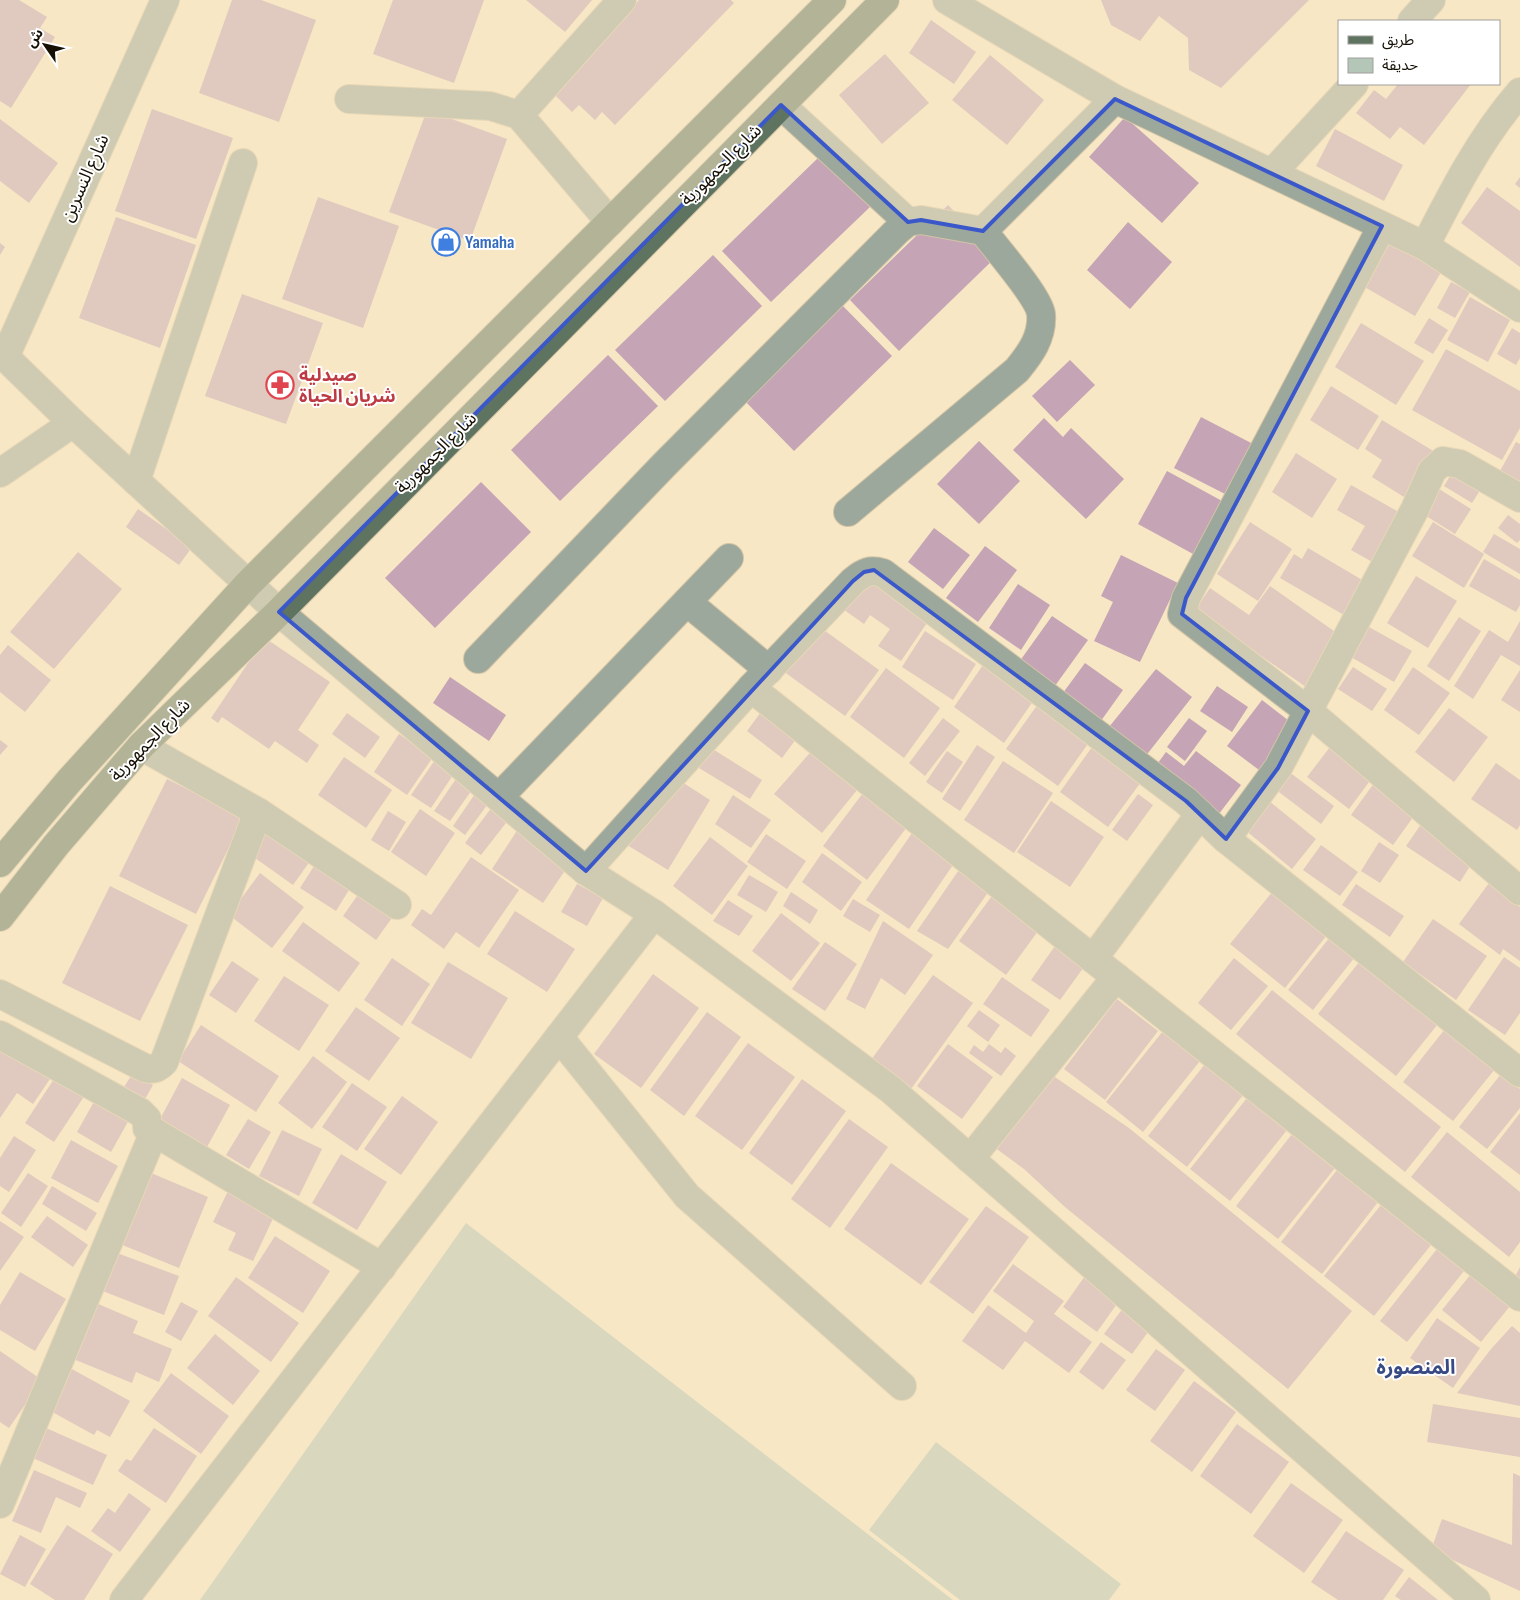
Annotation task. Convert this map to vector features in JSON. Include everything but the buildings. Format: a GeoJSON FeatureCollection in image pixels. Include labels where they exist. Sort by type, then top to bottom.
{"type":"FeatureCollection","features":[{"type":"Feature","properties":{"kind":"main road","name":"شارع الجمهورية"},"geometry":{"type":"LineString","coordinates":[[0,917],[56,845],[141,746],[279,612],[885,0]]}},
{"type":"Feature","properties":{"kind":"main road","name":"شارع الجمهورية"},"geometry":{"type":"LineString","coordinates":[[0,863],[68,782],[248,584],[610,222],[826,2]]}},
{"type":"Feature","properties":{"kind":"street","name":"شارع النسرين"},"geometry":{"type":"LineString","coordinates":[[2,355],[165,0]]}},
{"type":"Feature","properties":{"kind":"street"},"geometry":{"type":"LineString","coordinates":[[518,115],[622,0]]}},
{"type":"Feature","properties":{"kind":"street"},"geometry":{"type":"LineString","coordinates":[[947,0],[1115,99],[1425,246],[1520,308]]}},
{"type":"Feature","properties":{"kind":"street"},"geometry":{"type":"LineString","coordinates":[[1413,20],[1431,0]]}},
{"type":"Feature","properties":{"kind":"street"},"geometry":{"type":"LineString","coordinates":[[1272,174],[1353,85]]}},
{"type":"Feature","properties":{"kind":"street"},"geometry":{"type":"LineString","coordinates":[[1425,246],[1455,185],[1508,106],[1520,92]]}},
{"type":"Feature","properties":{"kind":"street"},"geometry":{"type":"LineString","coordinates":[[349,99],[490,106],[518,115],[610,222]]}},
{"type":"Feature","properties":{"kind":"street"},"geometry":{"type":"LineString","coordinates":[[983,231],[1115,99]]}},
{"type":"Feature","properties":{"kind":"street"},"geometry":{"type":"LineString","coordinates":[[781,105],[908,222]]}},
{"type":"Feature","properties":{"kind":"street"},"geometry":{"type":"LineString","coordinates":[[136,481],[243,162]]}},
{"type":"Feature","properties":{"kind":"street"},"geometry":{"type":"LineString","coordinates":[[478,659],[664,465],[908,222],[921,220],[983,231],[1030,293],[1041,313],[1039,334],[1032,352],[1017,370],[848,512]]}},
{"type":"Feature","properties":{"kind":"street"},"geometry":{"type":"LineString","coordinates":[[1382,226],[1186,598],[1182,614],[1308,711],[1520,890]]}},
{"type":"Feature","properties":{"kind":"street"},"geometry":{"type":"LineString","coordinates":[[2,355],[73,423],[279,612],[586,871],[654,914],[890,1089],[1476,1600]]}},
{"type":"Feature","properties":{"kind":"street"},"geometry":{"type":"LineString","coordinates":[[0,473],[73,423]]}},
{"type":"Feature","properties":{"kind":"street"},"geometry":{"type":"LineString","coordinates":[[1226,839],[1278,768],[1415,508],[1432,471],[1444,461],[1460,464],[1520,498]]}},
{"type":"Feature","properties":{"kind":"street"},"geometry":{"type":"LineString","coordinates":[[499,797],[729,558]]}},
{"type":"Feature","properties":{"kind":"street"},"geometry":{"type":"LineString","coordinates":[[586,871],[760,679],[853,581],[864,572],[874,570],[884,573],[1178,795],[1226,839],[1520,1073]]}},
{"type":"Feature","properties":{"kind":"street"},"geometry":{"type":"LineString","coordinates":[[687,602],[760,679],[1093,959],[1520,1297]]}},
{"type":"Feature","properties":{"kind":"street"},"geometry":{"type":"LineString","coordinates":[[141,746],[258,812],[397,905]]}},
{"type":"Feature","properties":{"kind":"street"},"geometry":{"type":"LineString","coordinates":[[0,994],[145,1068],[160,1066],[164,1062],[258,812]]}},
{"type":"Feature","properties":{"kind":"street"},"geometry":{"type":"LineString","coordinates":[[1093,959],[1200,814]]}},
{"type":"Feature","properties":{"kind":"street"},"geometry":{"type":"LineString","coordinates":[[124,1600],[654,914]]}},
{"type":"Feature","properties":{"kind":"street"},"geometry":{"type":"LineString","coordinates":[[970,1159],[1116,977]]}},
{"type":"Feature","properties":{"kind":"street"},"geometry":{"type":"LineString","coordinates":[[0,1034],[140,1112],[147,1119],[147,1128],[382,1267]]}},
{"type":"Feature","properties":{"kind":"street"},"geometry":{"type":"LineString","coordinates":[[559,1037],[687,1196],[902,1386]]}},
{"type":"Feature","properties":{"kind":"street"},"geometry":{"type":"LineString","coordinates":[[3,1486],[154,1132]]}},
{"type":"Feature","properties":{"kind":"highlighted area"},"geometry":{"type":"Polygon","coordinates":[[[1115,99],[1382,226],[1186,598],[1182,614],[1308,711],[1278,768],[1226,839],[1186,801],[874,570],[864,572],[853,581],[586,871],[279,612],[781,105],[908,222],[921,220],[983,231],[1115,99]]]}},
{"type":"Feature","properties":{"kind":"green space"},"geometry":{"type":"Polygon","coordinates":[[[466,1223],[953,1600],[200,1600],[466,1223]]]}},
{"type":"Feature","properties":{"kind":"green space"},"geometry":{"type":"Polygon","coordinates":[[[936,1442],[1121,1584],[1109,1600],[960,1600],[869,1530],[936,1442]]]}},
{"type":"Feature","properties":{"kind":"place","name":"Yamaha"},"geometry":{"type":"Point","coordinates":[446,242]}},
{"type":"Feature","properties":{"kind":"place","name":"صيدلية شريان الحياة"},"geometry":{"type":"Point","coordinates":[280,385]}},
{"type":"Feature","properties":{"kind":"district","name":"المنصورة"},"geometry":{"type":"Point","coordinates":[1416,1368]}}]}
